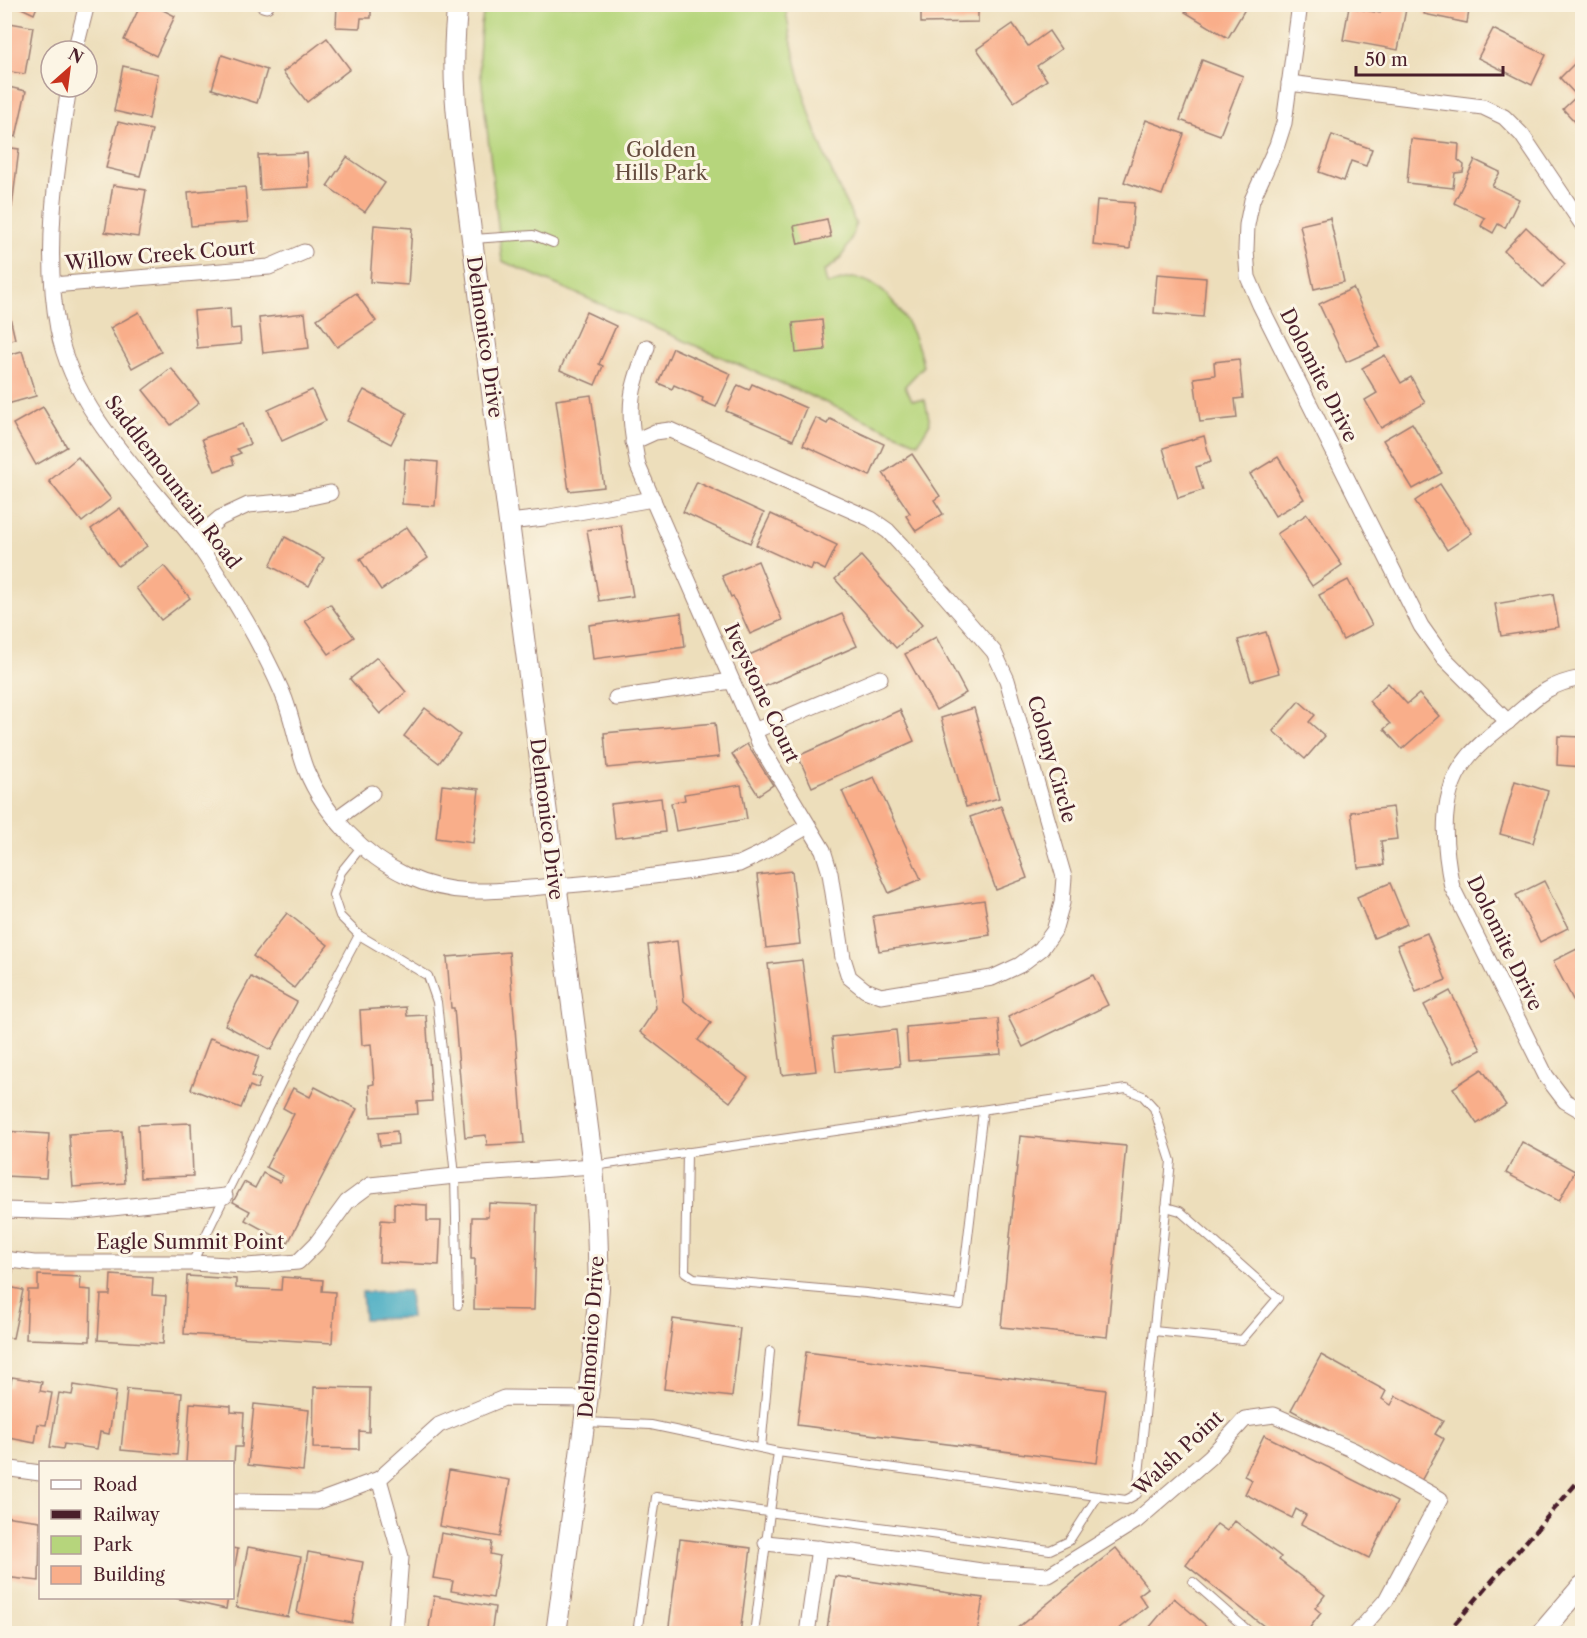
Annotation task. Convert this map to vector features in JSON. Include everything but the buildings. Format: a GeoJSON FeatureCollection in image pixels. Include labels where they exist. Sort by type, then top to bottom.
{"type":"FeatureCollection","features":[{"type":"Feature","properties":{"kind":"street"},"geometry":{"type":"LineString","coordinates":[[78,39],[87,4]]}},
{"type":"Feature","properties":{"kind":"street","name":"Delmonico Drive"},"geometry":{"type":"LineString","coordinates":[[458,4],[454,34],[455,85],[471,239],[593,1166],[597,1221],[599,1288],[593,1358],[556,1634]]}},
{"type":"Feature","properties":{"kind":"street","name":"Dolomite Drive"},"geometry":{"type":"LineString","coordinates":[[1300,4],[1284,123],[1277,145],[1252,200],[1247,225],[1248,277],[1421,626],[1443,657],[1508,722]]}},
{"type":"Feature","properties":{"kind":"street"},"geometry":{"type":"LineString","coordinates":[[1289,82],[1483,107],[1504,117],[1522,135],[1582,224]]}},
{"type":"Feature","properties":{"kind":"street","name":"Saddlemountain Road"},"geometry":{"type":"LineString","coordinates":[[67,99],[59,153],[51,247],[58,329],[69,368],[82,394],[106,431],[194,540],[237,606],[282,693],[293,721],[305,768],[316,790],[336,819],[376,858],[405,875],[434,887],[465,892],[556,886]]}},
{"type":"Feature","properties":{"kind":"street","name":"Willow Creek Court"},"geometry":{"type":"LineString","coordinates":[[53,285],[269,267],[304,252]]}},
{"type":"Feature","properties":{"kind":"street","name":"Iveystone Court"},"geometry":{"type":"LineString","coordinates":[[647,347],[634,384],[631,406],[633,442],[638,466],[761,747],[808,826]]}},
{"type":"Feature","properties":{"kind":"street","name":"Colony Circle"},"geometry":{"type":"LineString","coordinates":[[633,442],[655,432],[670,430],[871,519],[888,531],[901,545],[994,652],[1007,680],[1065,877],[1062,903],[1054,931],[1041,949],[1020,965],[992,978],[881,996],[865,990],[849,977],[843,958],[830,873],[823,850],[808,826]]}},
{"type":"Feature","properties":{"kind":"street"},"geometry":{"type":"LineString","coordinates":[[194,540],[220,519],[248,505],[293,501],[330,493]]}},
{"type":"Feature","properties":{"kind":"street"},"geometry":{"type":"LineString","coordinates":[[509,522],[653,499]]}},
{"type":"Feature","properties":{"kind":"street"},"geometry":{"type":"LineString","coordinates":[[754,731],[880,678]]}},
{"type":"Feature","properties":{"kind":"street","name":"Dolomite Drive"},"geometry":{"type":"LineString","coordinates":[[1582,678],[1565,681],[1545,689],[1470,755],[1458,772],[1449,795],[1445,824],[1446,857],[1452,887],[1546,1076],[1565,1101],[1582,1111]]}},
{"type":"Feature","properties":{"kind":"street"},"geometry":{"type":"LineString","coordinates":[[616,698],[731,681]]}},
{"type":"Feature","properties":{"kind":"street"},"geometry":{"type":"LineString","coordinates":[[336,819],[372,793]]}},
{"type":"Feature","properties":{"kind":"street"},"geometry":{"type":"LineString","coordinates":[[556,886],[588,885],[739,864],[808,826]]}},
{"type":"Feature","properties":{"kind":"street","name":"Eagle Summit Point"},"geometry":{"type":"LineString","coordinates":[[4,1259],[34,1263],[192,1263],[246,1266],[298,1262],[316,1244],[347,1202],[370,1185],[593,1166]]}},
{"type":"Feature","properties":{"kind":"street"},"geometry":{"type":"LineString","coordinates":[[4,1210],[74,1212],[225,1196]]}},
{"type":"Feature","properties":{"kind":"street"},"geometry":{"type":"LineString","coordinates":[[234,1501],[317,1502],[379,1479],[439,1425],[504,1398],[588,1399]]}},
{"type":"Feature","properties":{"kind":"street","name":"Walsh Point"},"geometry":{"type":"LineString","coordinates":[[766,1543],[819,1548],[981,1571],[1049,1575],[1136,1521],[1210,1457],[1245,1419],[1274,1416],[1353,1450],[1440,1499],[1386,1600],[1356,1634]]}},
{"type":"Feature","properties":{"kind":"street"},"geometry":{"type":"LineString","coordinates":[[4,1468],[39,1473]]}},
{"type":"Feature","properties":{"kind":"street"},"geometry":{"type":"LineString","coordinates":[[379,1479],[401,1557],[395,1634]]}},
{"type":"Feature","properties":{"kind":"street"},"geometry":{"type":"LineString","coordinates":[[807,1634],[819,1548]]}},
{"type":"Feature","properties":{"kind":"street"},"geometry":{"type":"LineString","coordinates":[[1541,1634],[1582,1586]]}},
{"type":"Feature","properties":{"kind":"lane"},"geometry":{"type":"LineString","coordinates":[[471,239],[533,235],[552,243]]}},
{"type":"Feature","properties":{"kind":"lane"},"geometry":{"type":"LineString","coordinates":[[362,846],[341,872],[333,895],[340,916],[359,935],[428,976],[437,1002],[455,1176],[458,1305]]}},
{"type":"Feature","properties":{"kind":"lane"},"geometry":{"type":"LineString","coordinates":[[192,1263],[291,1063],[359,935]]}},
{"type":"Feature","properties":{"kind":"lane"},"geometry":{"type":"LineString","coordinates":[[585,1422],[651,1425],[778,1452],[1126,1500],[1137,1494],[1171,1161],[1154,1107],[1143,1096],[1126,1089],[593,1166]]}},
{"type":"Feature","properties":{"kind":"lane"},"geometry":{"type":"LineString","coordinates":[[687,1152],[685,1272],[694,1278],[866,1293],[960,1305],[982,1110]]}},
{"type":"Feature","properties":{"kind":"lane"},"geometry":{"type":"LineString","coordinates":[[1154,1331],[1242,1340],[1278,1298],[1180,1211],[1166,1207]]}},
{"type":"Feature","properties":{"kind":"lane"},"geometry":{"type":"LineString","coordinates":[[761,1448],[770,1351]]}},
{"type":"Feature","properties":{"kind":"lane"},"geometry":{"type":"LineString","coordinates":[[754,1634],[778,1452]]}},
{"type":"Feature","properties":{"kind":"lane"},"geometry":{"type":"LineString","coordinates":[[637,1634],[656,1497],[1050,1550],[1069,1541],[1098,1496]]}},
{"type":"Feature","properties":{"kind":"lane"},"geometry":{"type":"LineString","coordinates":[[1193,1582],[1252,1634]]}},
{"type":"Feature","properties":{"kind":"green space","name":"Golden Hills Park"},"geometry":{"type":"Polygon","coordinates":[[[485,5],[785,5],[796,63],[811,118],[831,170],[856,224],[845,251],[831,267],[824,271],[827,284],[851,278],[867,282],[880,289],[891,299],[909,325],[923,367],[905,386],[912,400],[925,400],[930,423],[918,443],[502,261],[479,58],[485,5]]]}},
{"type":"Feature","properties":{"kind":"water"},"geometry":{"type":"Polygon","coordinates":[[[409,1291],[411,1318],[364,1319],[362,1292],[409,1291]]]}},
{"type":"Feature","properties":{"kind":"railway"},"geometry":{"type":"LineString","coordinates":[[1446,1634],[1582,1477]]}}]}
